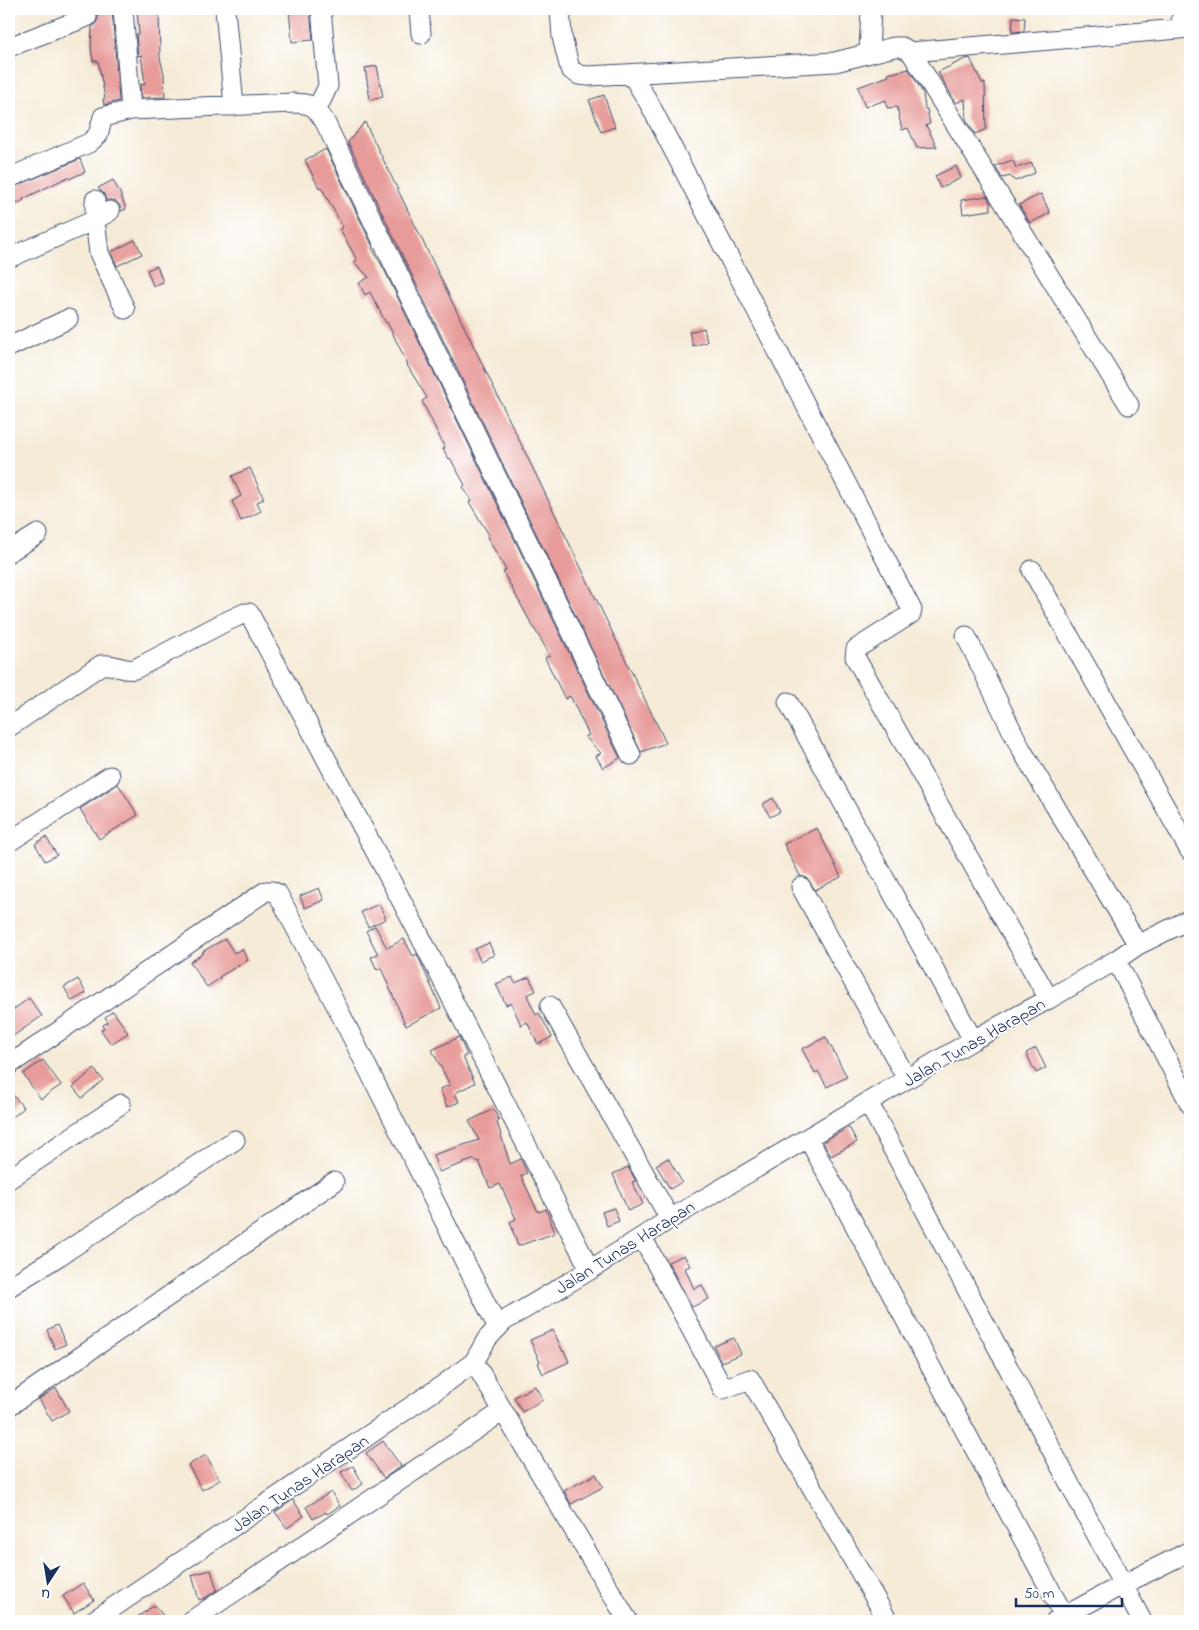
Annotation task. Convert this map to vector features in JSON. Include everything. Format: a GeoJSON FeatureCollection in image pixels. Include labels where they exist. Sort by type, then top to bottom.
{"type":"FeatureCollection","features":[{"type":"Feature","properties":{"kind":"street"},"geometry":{"type":"LineString","coordinates":[[124,9],[131,110]]}},
{"type":"Feature","properties":{"kind":"street"},"geometry":{"type":"LineString","coordinates":[[225,9],[234,106]]}},
{"type":"Feature","properties":{"kind":"street"},"geometry":{"type":"LineString","coordinates":[[317,109],[328,86],[321,9]]}},
{"type":"Feature","properties":{"kind":"street"},"geometry":{"type":"LineString","coordinates":[[419,9],[421,34]]}},
{"type":"Feature","properties":{"kind":"street"},"geometry":{"type":"LineString","coordinates":[[560,9],[562,37],[570,69],[579,75],[589,76],[835,62],[894,47],[911,52],[1185,28],[1183,9]]}},
{"type":"Feature","properties":{"kind":"street"},"geometry":{"type":"LineString","coordinates":[[869,54],[871,9]]}},
{"type":"Feature","properties":{"kind":"street"},"geometry":{"type":"LineString","coordinates":[[9,47],[87,17]]}},
{"type":"Feature","properties":{"kind":"street"},"geometry":{"type":"LineString","coordinates":[[911,52],[1129,406]]}},
{"type":"Feature","properties":{"kind":"street"},"geometry":{"type":"LineString","coordinates":[[628,74],[636,80],[650,103],[912,610],[911,614],[856,649],[856,657],[1049,999]]}},
{"type":"Feature","properties":{"kind":"street"},"geometry":{"type":"LineString","coordinates":[[9,178],[89,143],[98,135],[103,117],[131,110],[292,103],[307,104],[317,109],[631,755]]}},
{"type":"Feature","properties":{"kind":"street"},"geometry":{"type":"LineString","coordinates":[[95,200],[102,216],[99,253],[125,309]]}},
{"type":"Feature","properties":{"kind":"street"},"geometry":{"type":"LineString","coordinates":[[9,258],[102,216]]}},
{"type":"Feature","properties":{"kind":"street"},"geometry":{"type":"LineString","coordinates":[[9,347],[68,319]]}},
{"type":"Feature","properties":{"kind":"street"},"geometry":{"type":"LineString","coordinates":[[9,552],[38,534]]}},
{"type":"Feature","properties":{"kind":"street"},"geometry":{"type":"LineString","coordinates":[[1032,570],[1190,851]]}},
{"type":"Feature","properties":{"kind":"street"},"geometry":{"type":"LineString","coordinates":[[9,727],[101,665],[114,665],[125,669],[135,669],[223,623],[249,613],[418,932],[590,1270]]}},
{"type":"Feature","properties":{"kind":"street"},"geometry":{"type":"LineString","coordinates":[[966,636],[1021,749],[1138,945]]}},
{"type":"Feature","properties":{"kind":"street"},"geometry":{"type":"LineString","coordinates":[[788,702],[973,1040]]}},
{"type":"Feature","properties":{"kind":"street"},"geometry":{"type":"LineString","coordinates":[[9,842],[110,776]]}},
{"type":"Feature","properties":{"kind":"street"},"geometry":{"type":"LineString","coordinates":[[801,887],[907,1079]]}},
{"type":"Feature","properties":{"kind":"street"},"geometry":{"type":"LineString","coordinates":[[9,1064],[266,891],[272,890],[278,894],[338,1009],[498,1326]]}},
{"type":"Feature","properties":{"kind":"street","name":"Jalan Tunas Harapan"},"geometry":{"type":"LineString","coordinates":[[93,1621],[443,1386],[474,1362],[487,1339],[504,1321],[590,1270],[670,1219],[973,1040],[1049,999],[1138,945],[1190,919]]}},
{"type":"Feature","properties":{"kind":"street"},"geometry":{"type":"LineString","coordinates":[[1116,960],[1190,1104]]}},
{"type":"Feature","properties":{"kind":"street"},"geometry":{"type":"LineString","coordinates":[[550,1006],[670,1219]]}},
{"type":"Feature","properties":{"kind":"street"},"geometry":{"type":"LineString","coordinates":[[868,1102],[1142,1621]]}},
{"type":"Feature","properties":{"kind":"street"},"geometry":{"type":"LineString","coordinates":[[9,1179],[121,1104]]}},
{"type":"Feature","properties":{"kind":"street"},"geometry":{"type":"LineString","coordinates":[[808,1138],[1062,1620],[1122,1585],[1190,1551]]}},
{"type":"Feature","properties":{"kind":"street"},"geometry":{"type":"LineString","coordinates":[[9,1288],[235,1140]]}},
{"type":"Feature","properties":{"kind":"street"},"geometry":{"type":"LineString","coordinates":[[9,1406],[334,1182]]}},
{"type":"Feature","properties":{"kind":"street"},"geometry":{"type":"LineString","coordinates":[[642,1237],[723,1389],[750,1379],[888,1621]]}},
{"type":"Feature","properties":{"kind":"street"},"geometry":{"type":"LineString","coordinates":[[474,1362],[628,1621]]}},
{"type":"Feature","properties":{"kind":"street"},"geometry":{"type":"LineString","coordinates":[[191,1621],[503,1411]]}},
{"type":"Feature","properties":{"kind":"building"},"geometry":{"type":"Polygon","coordinates":[[[95,9],[112,9],[119,101],[104,105],[103,99],[105,98],[98,61],[93,61],[91,48],[92,27],[96,24],[98,18],[98,13],[95,9]]]}},
{"type":"Feature","properties":{"kind":"building"},"geometry":{"type":"Polygon","coordinates":[[[137,9],[159,9],[160,58],[164,74],[165,97],[141,98],[140,85],[145,84],[141,55],[138,56],[136,34],[139,34],[137,9]]]}},
{"type":"Feature","properties":{"kind":"building"},"geometry":{"type":"Polygon","coordinates":[[[289,9],[310,9],[313,40],[292,42],[289,9]]]}},
{"type":"Feature","properties":{"kind":"building"},"geometry":{"type":"Polygon","coordinates":[[[1013,17],[1025,18],[1024,31],[1012,32],[1013,17]]]}},
{"type":"Feature","properties":{"kind":"building"},"geometry":{"type":"Polygon","coordinates":[[[970,58],[982,83],[985,83],[986,129],[975,134],[966,119],[965,99],[956,103],[938,72],[970,58]]]}},
{"type":"Feature","properties":{"kind":"building"},"geometry":{"type":"Polygon","coordinates":[[[377,66],[383,97],[370,100],[365,68],[377,66]]]}},
{"type":"Feature","properties":{"kind":"building"},"geometry":{"type":"Polygon","coordinates":[[[909,69],[923,93],[925,109],[927,109],[930,124],[926,125],[937,147],[917,148],[908,128],[902,130],[897,107],[887,108],[886,100],[865,107],[858,87],[889,76],[888,74],[909,69]]]}},
{"type":"Feature","properties":{"kind":"building"},"geometry":{"type":"Polygon","coordinates":[[[604,95],[615,127],[601,132],[589,100],[604,95]]]}},
{"type":"Feature","properties":{"kind":"building"},"geometry":{"type":"Polygon","coordinates":[[[365,122],[666,743],[641,752],[348,142],[365,122]]]}},
{"type":"Feature","properties":{"kind":"building"},"geometry":{"type":"Polygon","coordinates":[[[326,149],[372,248],[384,269],[620,758],[603,768],[596,756],[601,753],[585,737],[589,735],[570,696],[565,699],[545,658],[550,655],[503,572],[506,570],[487,537],[489,535],[469,502],[472,501],[463,487],[465,485],[443,449],[445,448],[422,401],[427,398],[407,365],[387,322],[370,292],[365,295],[359,283],[369,277],[354,262],[357,260],[340,229],[343,227],[321,187],[319,188],[305,160],[326,149]]]}},
{"type":"Feature","properties":{"kind":"building"},"geometry":{"type":"Polygon","coordinates":[[[80,159],[85,172],[69,179],[68,177],[9,208],[9,189],[80,159]]]}},
{"type":"Feature","properties":{"kind":"building"},"geometry":{"type":"Polygon","coordinates":[[[1013,160],[1016,168],[1032,163],[1035,173],[1015,181],[1010,176],[1002,178],[995,166],[1013,160]]]}},
{"type":"Feature","properties":{"kind":"building"},"geometry":{"type":"Polygon","coordinates":[[[956,166],[961,178],[940,188],[935,176],[956,166]]]}},
{"type":"Feature","properties":{"kind":"building"},"geometry":{"type":"Polygon","coordinates":[[[113,180],[126,209],[121,211],[116,201],[106,201],[104,194],[98,188],[113,180]]]}},
{"type":"Feature","properties":{"kind":"building"},"geometry":{"type":"Polygon","coordinates":[[[1041,194],[1050,213],[1030,223],[1019,205],[1041,194]]]}},
{"type":"Feature","properties":{"kind":"building"},"geometry":{"type":"Polygon","coordinates":[[[987,196],[991,210],[963,214],[961,200],[987,196]]]}},
{"type":"Feature","properties":{"kind":"building"},"geometry":{"type":"Polygon","coordinates":[[[135,240],[142,254],[117,266],[111,252],[135,240]]]}},
{"type":"Feature","properties":{"kind":"building"},"geometry":{"type":"Polygon","coordinates":[[[157,266],[163,282],[153,286],[147,270],[157,266]]]}},
{"type":"Feature","properties":{"kind":"building"},"geometry":{"type":"Polygon","coordinates":[[[704,328],[707,342],[693,346],[689,332],[704,328]]]}},
{"type":"Feature","properties":{"kind":"building"},"geometry":{"type":"Polygon","coordinates":[[[250,468],[264,499],[257,502],[261,511],[241,521],[232,501],[241,496],[232,476],[250,468]]]}},
{"type":"Feature","properties":{"kind":"building"},"geometry":{"type":"Polygon","coordinates":[[[118,784],[138,815],[99,839],[80,809],[118,784]]]}},
{"type":"Feature","properties":{"kind":"building"},"geometry":{"type":"Polygon","coordinates":[[[773,798],[780,812],[770,817],[763,804],[773,798]]]}},
{"type":"Feature","properties":{"kind":"building"},"geometry":{"type":"Polygon","coordinates":[[[817,828],[841,877],[815,890],[807,878],[800,876],[784,844],[817,828]]]}},
{"type":"Feature","properties":{"kind":"building"},"geometry":{"type":"Polygon","coordinates":[[[46,837],[57,855],[45,861],[35,844],[46,837]]]}},
{"type":"Feature","properties":{"kind":"building"},"geometry":{"type":"Polygon","coordinates":[[[319,888],[324,900],[305,908],[300,896],[319,888]]]}},
{"type":"Feature","properties":{"kind":"building"},"geometry":{"type":"Polygon","coordinates":[[[379,904],[386,919],[368,927],[361,912],[379,904]]]}},
{"type":"Feature","properties":{"kind":"building"},"geometry":{"type":"Polygon","coordinates":[[[375,926],[387,948],[404,939],[413,956],[417,954],[441,1008],[406,1026],[381,968],[377,970],[371,957],[378,954],[366,931],[375,926]]]}},
{"type":"Feature","properties":{"kind":"building"},"geometry":{"type":"Polygon","coordinates":[[[225,939],[234,953],[242,949],[248,960],[219,977],[207,987],[190,962],[204,953],[202,952],[225,939]]]}},
{"type":"Feature","properties":{"kind":"building"},"geometry":{"type":"Polygon","coordinates":[[[489,943],[494,955],[480,961],[475,949],[489,943]]]}},
{"type":"Feature","properties":{"kind":"building"},"geometry":{"type":"Polygon","coordinates":[[[512,977],[515,983],[529,977],[536,991],[527,995],[536,1015],[539,1013],[552,1037],[538,1044],[527,1022],[521,1025],[511,1003],[506,1005],[496,984],[512,977]]]}},
{"type":"Feature","properties":{"kind":"building"},"geometry":{"type":"Polygon","coordinates":[[[78,979],[86,993],[72,1001],[64,987],[78,979]]]}},
{"type":"Feature","properties":{"kind":"building"},"geometry":{"type":"Polygon","coordinates":[[[29,998],[42,1016],[9,1039],[9,1013],[29,998]]]}},
{"type":"Feature","properties":{"kind":"building"},"geometry":{"type":"Polygon","coordinates":[[[113,1011],[128,1033],[111,1044],[101,1030],[104,1028],[103,1025],[108,1022],[105,1017],[113,1011]]]}},
{"type":"Feature","properties":{"kind":"building"},"geometry":{"type":"Polygon","coordinates":[[[459,1037],[467,1055],[463,1057],[475,1083],[455,1093],[459,1102],[447,1107],[440,1089],[450,1085],[432,1050],[459,1037]]]}},
{"type":"Feature","properties":{"kind":"building"},"geometry":{"type":"Polygon","coordinates":[[[826,1037],[847,1077],[827,1087],[818,1071],[815,1073],[802,1049],[826,1037]]]}},
{"type":"Feature","properties":{"kind":"building"},"geometry":{"type":"Polygon","coordinates":[[[1036,1048],[1046,1068],[1036,1073],[1026,1053],[1036,1048]]]}},
{"type":"Feature","properties":{"kind":"building"},"geometry":{"type":"Polygon","coordinates":[[[43,1060],[61,1085],[41,1099],[23,1074],[43,1060]]]}},
{"type":"Feature","properties":{"kind":"building"},"geometry":{"type":"Polygon","coordinates":[[[94,1069],[103,1080],[82,1098],[73,1087],[94,1069]]]}},
{"type":"Feature","properties":{"kind":"building"},"geometry":{"type":"Polygon","coordinates":[[[9,1090],[24,1108],[9,1120],[9,1090]]]}},
{"type":"Feature","properties":{"kind":"building"},"geometry":{"type":"Polygon","coordinates":[[[494,1109],[510,1164],[521,1159],[527,1173],[521,1176],[538,1212],[546,1209],[555,1233],[518,1246],[510,1222],[516,1219],[500,1184],[490,1188],[479,1161],[476,1162],[475,1159],[439,1172],[433,1155],[479,1140],[469,1121],[494,1109]]]}},
{"type":"Feature","properties":{"kind":"building"},"geometry":{"type":"Polygon","coordinates":[[[849,1127],[857,1142],[831,1156],[823,1142],[849,1127]]]}},
{"type":"Feature","properties":{"kind":"building"},"geometry":{"type":"Polygon","coordinates":[[[668,1158],[682,1182],[670,1189],[656,1165],[668,1158]]]}},
{"type":"Feature","properties":{"kind":"building"},"geometry":{"type":"Polygon","coordinates":[[[628,1167],[636,1181],[632,1182],[643,1204],[628,1211],[613,1174],[628,1167]]]}},
{"type":"Feature","properties":{"kind":"building"},"geometry":{"type":"Polygon","coordinates":[[[614,1208],[619,1221],[607,1226],[602,1212],[614,1208]]]}},
{"type":"Feature","properties":{"kind":"building"},"geometry":{"type":"Polygon","coordinates":[[[684,1255],[690,1266],[685,1268],[694,1289],[702,1285],[709,1299],[692,1307],[668,1262],[684,1255]]]}},
{"type":"Feature","properties":{"kind":"building"},"geometry":{"type":"Polygon","coordinates":[[[57,1325],[66,1344],[55,1349],[47,1330],[57,1325]]]}},
{"type":"Feature","properties":{"kind":"building"},"geometry":{"type":"Polygon","coordinates":[[[553,1330],[569,1362],[543,1374],[530,1340],[553,1330]]]}},
{"type":"Feature","properties":{"kind":"building"},"geometry":{"type":"Polygon","coordinates":[[[734,1338],[741,1354],[721,1362],[714,1346],[734,1338]]]}},
{"type":"Feature","properties":{"kind":"building"},"geometry":{"type":"Polygon","coordinates":[[[535,1386],[543,1400],[522,1412],[514,1397],[535,1386]]]}},
{"type":"Feature","properties":{"kind":"building"},"geometry":{"type":"Polygon","coordinates":[[[56,1388],[69,1411],[52,1421],[39,1399],[56,1388]]]}},
{"type":"Feature","properties":{"kind":"building"},"geometry":{"type":"Polygon","coordinates":[[[383,1441],[401,1466],[384,1478],[366,1453],[383,1441]]]}},
{"type":"Feature","properties":{"kind":"building"},"geometry":{"type":"Polygon","coordinates":[[[206,1455],[220,1480],[202,1490],[188,1465],[206,1455]]]}},
{"type":"Feature","properties":{"kind":"building"},"geometry":{"type":"Polygon","coordinates":[[[353,1466],[363,1484],[352,1491],[341,1472],[353,1466]]]}},
{"type":"Feature","properties":{"kind":"building"},"geometry":{"type":"Polygon","coordinates":[[[596,1474],[603,1487],[571,1504],[564,1491],[596,1474]]]}},
{"type":"Feature","properties":{"kind":"building"},"geometry":{"type":"Polygon","coordinates":[[[331,1492],[340,1506],[327,1514],[326,1512],[313,1519],[306,1507],[331,1492]]]}},
{"type":"Feature","properties":{"kind":"building"},"geometry":{"type":"Polygon","coordinates":[[[293,1500],[304,1516],[287,1528],[275,1512],[293,1500]]]}},
{"type":"Feature","properties":{"kind":"building"},"geometry":{"type":"Polygon","coordinates":[[[211,1570],[217,1590],[199,1600],[192,1575],[211,1570]]]}},
{"type":"Feature","properties":{"kind":"building"},"geometry":{"type":"Polygon","coordinates":[[[83,1583],[94,1600],[74,1613],[63,1596],[83,1583]]]}},
{"type":"Feature","properties":{"kind":"building"},"geometry":{"type":"Polygon","coordinates":[[[155,1605],[167,1621],[131,1621],[155,1605]]]}}]}
